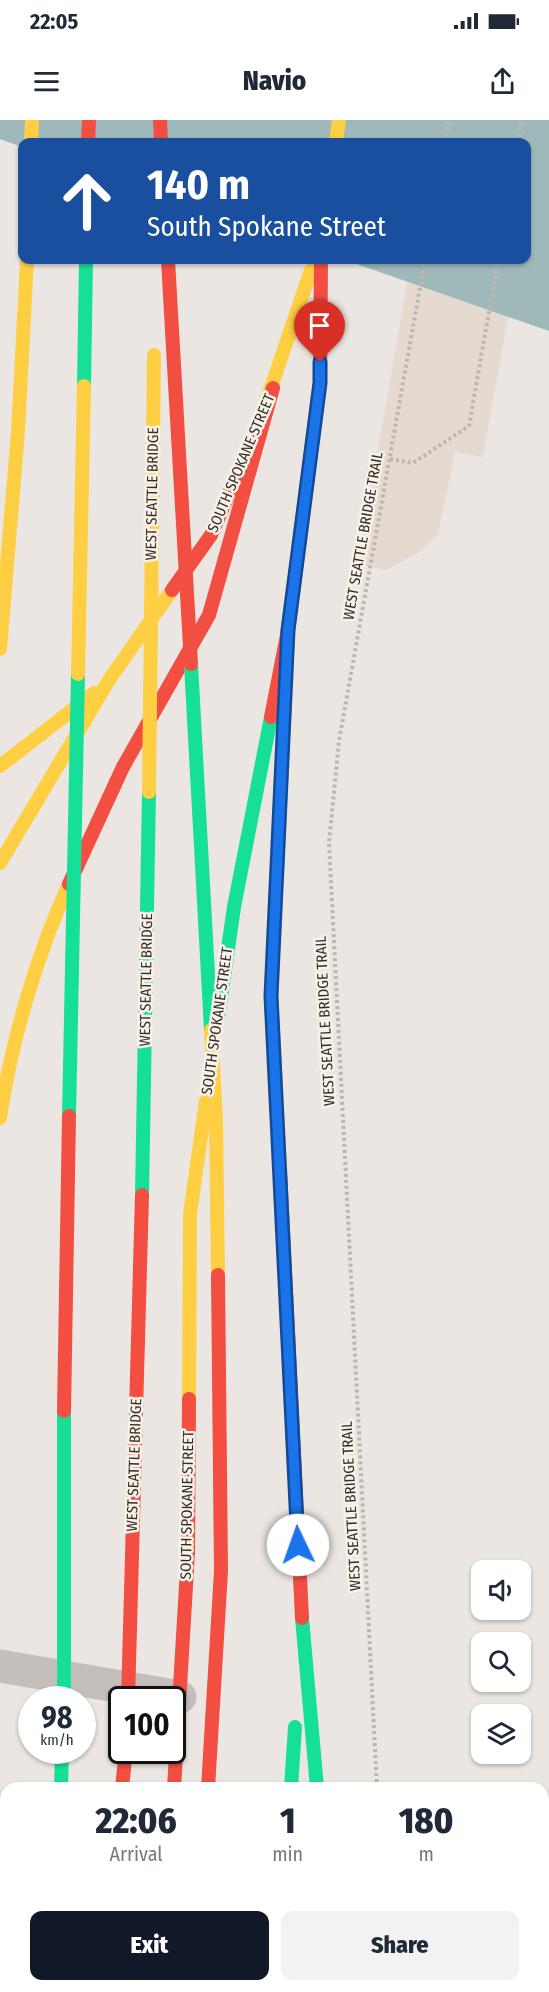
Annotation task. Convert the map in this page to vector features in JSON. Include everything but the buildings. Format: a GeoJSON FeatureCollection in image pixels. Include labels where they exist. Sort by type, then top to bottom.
{"type":"FeatureCollection","features":[{"type":"Feature","properties":{"kind":"main road"},"geometry":{"type":"LineString","coordinates":[[31,138],[32,120]]}},
{"type":"Feature","properties":{"kind":"main road"},"geometry":{"type":"LineString","coordinates":[[88,138],[89,120]]}},
{"type":"Feature","properties":{"kind":"main road"},"geometry":{"type":"LineString","coordinates":[[156,138],[158,120]]}},
{"type":"Feature","properties":{"kind":"main road"},"geometry":{"type":"LineString","coordinates":[[158,120],[160,138]]}},
{"type":"Feature","properties":{"kind":"main road"},"geometry":{"type":"LineString","coordinates":[[337,138],[339,120]]}},
{"type":"Feature","properties":{"kind":"main road"},"geometry":{"type":"LineString","coordinates":[[0,649],[18,432],[27,264]]}},
{"type":"Feature","properties":{"kind":"main road"},"geometry":{"type":"LineString","coordinates":[[64,1686],[64,1371],[86,264]]}},
{"type":"Feature","properties":{"kind":"main road"},"geometry":{"type":"LineString","coordinates":[[168,264],[216,1120],[221,1571],[208,1782]]}},
{"type":"Feature","properties":{"kind":"main road","name":"SOUTH SPOKANE STREET"},"geometry":{"type":"LineString","coordinates":[[0,863],[109,680],[212,535],[273,388],[313,264]]}},
{"type":"Feature","properties":{"kind":"main road","name":"SOUTH SPOKANE STREET"},"geometry":{"type":"LineString","coordinates":[[181,1686],[188,1552],[190,1214],[234,907],[288,630],[320,383],[321,264]]}},
{"type":"Feature","properties":{"kind":"main road","name":"WEST SEATTLE BRIDGE"},"geometry":{"type":"LineString","coordinates":[[128,1686],[147,1005],[154,342]]}},
{"type":"Feature","properties":{"kind":"main road"},"geometry":{"type":"LineString","coordinates":[[0,1118],[6,1078],[50,926],[123,767],[209,615],[273,388]]}},
{"type":"Feature","properties":{"kind":"main road"},"geometry":{"type":"LineString","coordinates":[[288,630],[271,996],[302,1615],[316,1781]]}},
{"type":"Feature","properties":{"kind":"main road"},"geometry":{"type":"LineString","coordinates":[[0,766],[109,680]]}},
{"type":"Feature","properties":{"kind":"main road"},"geometry":{"type":"LineString","coordinates":[[292,1782],[302,1615]]}},
{"type":"Feature","properties":{"kind":"main road"},"geometry":{"type":"LineString","coordinates":[[61,1782],[62,1764]]}},
{"type":"Feature","properties":{"kind":"main road"},"geometry":{"type":"LineString","coordinates":[[123,1782],[125,1764]]}},
{"type":"Feature","properties":{"kind":"main road","name":"SOUTH SPOKANE STREET"},"geometry":{"type":"LineString","coordinates":[[174,1782],[176,1764]]}},
{"type":"Feature","properties":{"kind":"street"},"geometry":{"type":"LineString","coordinates":[[0,1666],[33,1674],[110,1686]]}},
{"type":"Feature","properties":{"kind":"path"},"geometry":{"type":"LineString","coordinates":[[447,138],[449,120]]}},
{"type":"Feature","properties":{"kind":"path"},"geometry":{"type":"LineString","coordinates":[[519,138],[522,120]]}},
{"type":"Feature","properties":{"kind":"path","name":"WEST SEATTLE BRIDGE TRAIL"},"geometry":{"type":"LineString","coordinates":[[377,1782],[329,843],[339,741],[424,264]]}},
{"type":"Feature","properties":{"kind":"path"},"geometry":{"type":"LineString","coordinates":[[390,459],[413,463],[469,426],[497,264]]}},
{"type":"Feature","properties":{"kind":"shaded area"},"geometry":{"type":"Polygon","coordinates":[[[410,264],[517,264],[483,457],[455,452],[438,534],[420,552],[386,570],[358,565],[410,264]]]}},
{"type":"Feature","properties":{"kind":"water"},"geometry":{"type":"Polygon","coordinates":[[[0,120],[549,120],[549,331],[356,264],[531,264],[531,138],[18,138],[18,146],[0,139],[0,120]]]}},
{"type":"Feature","properties":{"kind":"traffic: fast"},"geometry":{"type":"LineString","coordinates":[[84,386],[86,264]]}},
{"type":"Feature","properties":{"kind":"traffic: fast"},"geometry":{"type":"LineString","coordinates":[[277,870],[288,630]]}},
{"type":"Feature","properties":{"kind":"traffic: fast"},"geometry":{"type":"LineString","coordinates":[[191,664],[211,1030]]}},
{"type":"Feature","properties":{"kind":"traffic: fast"},"geometry":{"type":"LineString","coordinates":[[69,1116],[78,674]]}},
{"type":"Feature","properties":{"kind":"traffic: fast"},"geometry":{"type":"LineString","coordinates":[[218,1018],[234,907],[271,717]]}},
{"type":"Feature","properties":{"kind":"traffic: fast"},"geometry":{"type":"LineString","coordinates":[[142,1195],[149,792]]}},
{"type":"Feature","properties":{"kind":"traffic: fast"},"geometry":{"type":"LineString","coordinates":[[64,1411],[64,1686]]}},
{"type":"Feature","properties":{"kind":"traffic: fast"},"geometry":{"type":"LineString","coordinates":[[302,1618],[316,1782]]}},
{"type":"Feature","properties":{"kind":"traffic: fast"},"geometry":{"type":"LineString","coordinates":[[291,1782],[295,1727]]}},
{"type":"Feature","properties":{"kind":"traffic: fast"},"geometry":{"type":"LineString","coordinates":[[61,1782],[62,1764]]}},
{"type":"Feature","properties":{"kind":"traffic: slow"},"geometry":{"type":"LineString","coordinates":[[31,138],[32,120]]}},
{"type":"Feature","properties":{"kind":"traffic: slow"},"geometry":{"type":"LineString","coordinates":[[337,138],[339,120]]}},
{"type":"Feature","properties":{"kind":"traffic: slow"},"geometry":{"type":"LineString","coordinates":[[0,649],[18,432],[27,264]]}},
{"type":"Feature","properties":{"kind":"traffic: slow"},"geometry":{"type":"LineString","coordinates":[[262,414],[311,270]]}},
{"type":"Feature","properties":{"kind":"traffic: slow"},"geometry":{"type":"LineString","coordinates":[[149,792],[154,355]]}},
{"type":"Feature","properties":{"kind":"traffic: slow"},"geometry":{"type":"LineString","coordinates":[[78,674],[84,386]]}},
{"type":"Feature","properties":{"kind":"traffic: slow"},"geometry":{"type":"LineString","coordinates":[[0,863],[109,680],[172,590]]}},
{"type":"Feature","properties":{"kind":"traffic: slow"},"geometry":{"type":"LineString","coordinates":[[0,766],[94,693]]}},
{"type":"Feature","properties":{"kind":"traffic: slow"},"geometry":{"type":"LineString","coordinates":[[277,870],[271,996],[280,1171]]}},
{"type":"Feature","properties":{"kind":"traffic: slow"},"geometry":{"type":"LineString","coordinates":[[0,1118],[18,1029],[46,939],[69,884]]}},
{"type":"Feature","properties":{"kind":"traffic: slow"},"geometry":{"type":"LineString","coordinates":[[211,1030],[216,1120],[218,1275]]}},
{"type":"Feature","properties":{"kind":"traffic: slow"},"geometry":{"type":"LineString","coordinates":[[189,1399],[190,1214],[206,1101]]}},
{"type":"Feature","properties":{"kind":"traffic: jam"},"geometry":{"type":"LineString","coordinates":[[88,138],[89,120]]}},
{"type":"Feature","properties":{"kind":"traffic: jam"},"geometry":{"type":"LineString","coordinates":[[160,120],[161,138]]}},
{"type":"Feature","properties":{"kind":"traffic: jam"},"geometry":{"type":"LineString","coordinates":[[168,264],[191,664]]}},
{"type":"Feature","properties":{"kind":"traffic: jam"},"geometry":{"type":"LineString","coordinates":[[271,717],[288,630],[320,383],[321,264]]}},
{"type":"Feature","properties":{"kind":"traffic: jam"},"geometry":{"type":"LineString","coordinates":[[69,884],[123,767],[209,615],[273,388]]}},
{"type":"Feature","properties":{"kind":"traffic: jam"},"geometry":{"type":"LineString","coordinates":[[172,590],[211,535],[238,473]]}},
{"type":"Feature","properties":{"kind":"traffic: jam"},"geometry":{"type":"LineString","coordinates":[[64,1411],[69,1116]]}},
{"type":"Feature","properties":{"kind":"traffic: jam"},"geometry":{"type":"LineString","coordinates":[[280,1171],[302,1618]]}},
{"type":"Feature","properties":{"kind":"traffic: jam"},"geometry":{"type":"LineString","coordinates":[[128,1686],[142,1195]]}},
{"type":"Feature","properties":{"kind":"traffic: jam"},"geometry":{"type":"LineString","coordinates":[[208,1782],[221,1571],[218,1275]]}},
{"type":"Feature","properties":{"kind":"traffic: jam"},"geometry":{"type":"LineString","coordinates":[[174,1782],[188,1552],[189,1399]]}},
{"type":"Feature","properties":{"kind":"traffic: jam"},"geometry":{"type":"LineString","coordinates":[[123,1782],[125,1764]]}},
{"type":"Feature","properties":{"kind":"route"},"geometry":{"type":"LineString","coordinates":[[298,1545],[271,996],[288,630],[320,383],[320,362]]}}]}
